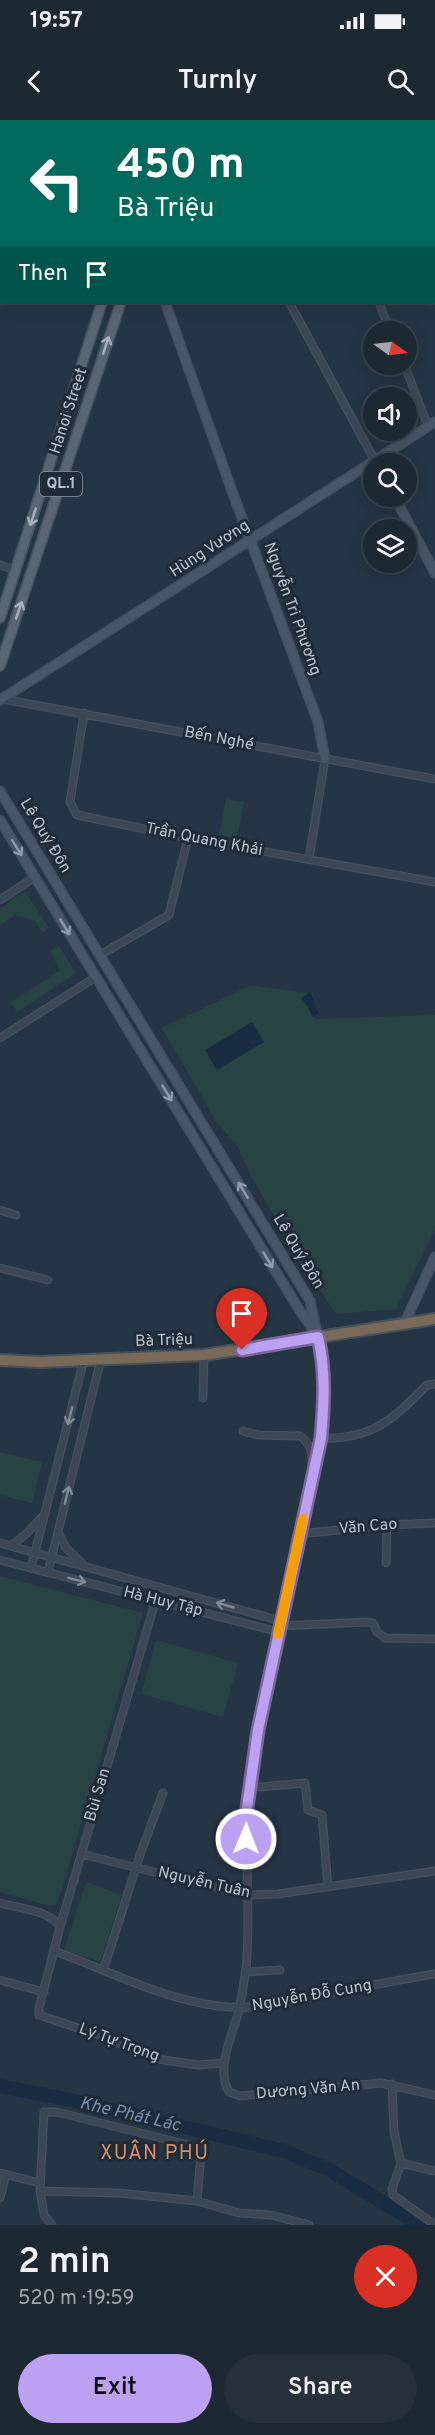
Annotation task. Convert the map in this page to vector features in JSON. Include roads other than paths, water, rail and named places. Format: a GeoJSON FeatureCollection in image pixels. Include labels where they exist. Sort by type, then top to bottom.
{"type":"FeatureCollection","features":[{"type":"Feature","properties":{"kind":"highway","name":"Bà Triệu"},"geometry":{"type":"LineString","coordinates":[[0,1360],[40,1362],[204,1355],[435,1319]]}},
{"type":"Feature","properties":{"kind":"main road","name":"Hanoi Street"},"geometry":{"type":"LineString","coordinates":[[0,618],[102,303]]}},
{"type":"Feature","properties":{"kind":"main road","name":"Hanoi Street"},"geometry":{"type":"LineString","coordinates":[[0,666],[121,303]]}},
{"type":"Feature","properties":{"kind":"street","name":"Nguyễn Tri Phương"},"geometry":{"type":"LineString","coordinates":[[165,303],[318,722],[325,759]]}},
{"type":"Feature","properties":{"kind":"street"},"geometry":{"type":"LineString","coordinates":[[290,303],[371,453]]}},
{"type":"Feature","properties":{"kind":"street"},"geometry":{"type":"LineString","coordinates":[[378,303],[386,321]]}},
{"type":"Feature","properties":{"kind":"street"},"geometry":{"type":"LineString","coordinates":[[409,375],[432,424]]}},
{"type":"Feature","properties":{"kind":"street","name":"Hùng Vương"},"geometry":{"type":"LineString","coordinates":[[389,453],[432,424]]}},
{"type":"Feature","properties":{"kind":"street","name":"Hùng Vương"},"geometry":{"type":"LineString","coordinates":[[1,700],[363,470]]}},
{"type":"Feature","properties":{"kind":"street"},"geometry":{"type":"LineString","coordinates":[[400,507],[435,573]]}},
{"type":"Feature","properties":{"kind":"street"},"geometry":{"type":"LineString","coordinates":[[0,565],[16,570]]}},
{"type":"Feature","properties":{"kind":"street","name":"Bến Nghé"},"geometry":{"type":"LineString","coordinates":[[1,700],[84,713],[435,779]]}},
{"type":"Feature","properties":{"kind":"street","name":"Trần Quang Khải"},"geometry":{"type":"LineString","coordinates":[[84,713],[70,802],[77,815],[188,838],[435,882]]}},
{"type":"Feature","properties":{"kind":"street"},"geometry":{"type":"LineString","coordinates":[[309,859],[325,759]]}},
{"type":"Feature","properties":{"kind":"street","name":"Lê Quý Đôn"},"geometry":{"type":"LineString","coordinates":[[0,791],[310,1301],[318,1337]]}},
{"type":"Feature","properties":{"kind":"street"},"geometry":{"type":"LineString","coordinates":[[1,822],[16,817]]}},
{"type":"Feature","properties":{"kind":"street","name":"Lê Quý Đôn"},"geometry":{"type":"LineString","coordinates":[[1,822],[298,1308],[318,1337]]}},
{"type":"Feature","properties":{"kind":"street"},"geometry":{"type":"LineString","coordinates":[[100,955],[169,915],[188,838]]}},
{"type":"Feature","properties":{"kind":"street"},"geometry":{"type":"LineString","coordinates":[[0,900],[35,877]]}},
{"type":"Feature","properties":{"kind":"street"},"geometry":{"type":"LineString","coordinates":[[0,1038],[108,969]]}},
{"type":"Feature","properties":{"kind":"street"},"geometry":{"type":"LineString","coordinates":[[212,1167],[224,1159]]}},
{"type":"Feature","properties":{"kind":"street"},"geometry":{"type":"LineString","coordinates":[[0,1210],[16,1215]]}},
{"type":"Feature","properties":{"kind":"street"},"geometry":{"type":"LineString","coordinates":[[405,1322],[435,1257]]}},
{"type":"Feature","properties":{"kind":"street"},"geometry":{"type":"LineString","coordinates":[[0,1268],[48,1280]]}},
{"type":"Feature","properties":{"kind":"street","name":"Dương Văn An"},"geometry":{"type":"LineString","coordinates":[[318,1337],[324,1364],[325,1399],[321,1438],[258,1730],[249,1788],[246,1815],[245,1972],[240,2007],[224,2063],[224,2082],[229,2092],[240,2096],[381,2083],[435,2095]]}},
{"type":"Feature","properties":{"kind":"street"},"geometry":{"type":"LineString","coordinates":[[203,1398],[204,1355]]}},
{"type":"Feature","properties":{"kind":"street"},"geometry":{"type":"LineString","coordinates":[[31,1568],[84,1359]]}},
{"type":"Feature","properties":{"kind":"street"},"geometry":{"type":"LineString","coordinates":[[48,1572],[101,1359]]}},
{"type":"Feature","properties":{"kind":"street"},"geometry":{"type":"LineString","coordinates":[[321,1438],[340,1439],[363,1434],[391,1419],[427,1385],[435,1384]]}},
{"type":"Feature","properties":{"kind":"street"},"geometry":{"type":"LineString","coordinates":[[243,1431],[258,1435],[300,1436],[310,1445],[313,1477]]}},
{"type":"Feature","properties":{"kind":"street"},"geometry":{"type":"LineString","coordinates":[[11,1546],[27,1533],[47,1511]]}},
{"type":"Feature","properties":{"kind":"street","name":"Văn Cao"},"geometry":{"type":"LineString","coordinates":[[300,1534],[387,1525],[435,1523]]}},
{"type":"Feature","properties":{"kind":"street"},"geometry":{"type":"LineString","coordinates":[[386,1563],[387,1525]]}},
{"type":"Feature","properties":{"kind":"street"},"geometry":{"type":"LineString","coordinates":[[57,1532],[66,1548],[85,1566]]}},
{"type":"Feature","properties":{"kind":"street","name":"Hà Huy Tập"},"geometry":{"type":"LineString","coordinates":[[0,1543],[205,1600],[280,1626]]}},
{"type":"Feature","properties":{"kind":"street","name":"Hà Huy Tập"},"geometry":{"type":"LineString","coordinates":[[0,1560],[202,1611],[280,1626]]}},
{"type":"Feature","properties":{"kind":"street"},"geometry":{"type":"LineString","coordinates":[[120,1590],[125,1577]]}},
{"type":"Feature","properties":{"kind":"street","name":"Bùi San"},"geometry":{"type":"LineString","coordinates":[[44,1992],[60,1927],[156,1599]]}},
{"type":"Feature","properties":{"kind":"street"},"geometry":{"type":"LineString","coordinates":[[202,1611],[205,1600]]}},
{"type":"Feature","properties":{"kind":"street"},"geometry":{"type":"LineString","coordinates":[[280,1626],[366,1622],[373,1623],[377,1632],[385,1638],[435,1639]]}},
{"type":"Feature","properties":{"kind":"street"},"geometry":{"type":"LineString","coordinates":[[249,1788],[306,1783],[308,1810],[322,1815],[328,1887]]}},
{"type":"Feature","properties":{"kind":"street"},"geometry":{"type":"LineString","coordinates":[[104,1968],[164,1793]]}},
{"type":"Feature","properties":{"kind":"street","name":"Nguyễn Tuân"},"geometry":{"type":"LineString","coordinates":[[81,1854],[247,1895],[278,1894],[435,1871]]}},
{"type":"Feature","properties":{"kind":"street"},"geometry":{"type":"LineString","coordinates":[[0,1903],[49,1916],[60,1927]]}},
{"type":"Feature","properties":{"kind":"street","name":"Nguyễn Đỗ Cung"},"geometry":{"type":"LineString","coordinates":[[54,1951],[104,1968],[140,1986],[218,2006],[240,2007],[288,2003],[435,1974]]}},
{"type":"Feature","properties":{"kind":"street"},"geometry":{"type":"LineString","coordinates":[[245,1972],[280,1970]]}},
{"type":"Feature","properties":{"kind":"street"},"geometry":{"type":"LineString","coordinates":[[0,1980],[44,1992]]}},
{"type":"Feature","properties":{"kind":"street","name":"Lý Tự Trọng"},"geometry":{"type":"LineString","coordinates":[[44,1992],[39,2015],[45,2018],[105,2037],[152,2058],[198,2065],[224,2063]]}},
{"type":"Feature","properties":{"kind":"street"},"geometry":{"type":"LineString","coordinates":[[392,2085],[394,2132],[401,2163],[392,2189],[394,2198],[435,2225]]}},
{"type":"Feature","properties":{"kind":"street"},"geometry":{"type":"LineString","coordinates":[[52,2225],[44,2216],[40,2191],[44,2112],[57,2112],[197,2147],[201,2153],[197,2201]]}},
{"type":"Feature","properties":{"kind":"street"},"geometry":{"type":"LineString","coordinates":[[401,2163],[435,2171]]}},
{"type":"Feature","properties":{"kind":"street"},"geometry":{"type":"LineString","coordinates":[[0,2198],[3,2173],[40,2182]]}},
{"type":"Feature","properties":{"kind":"street"},"geometry":{"type":"LineString","coordinates":[[40,2191],[119,2193],[197,2201],[239,2213],[271,2215],[309,2225]]}},
{"type":"Feature","properties":{"kind":"water"},"geometry":{"type":"Polygon","coordinates":[[[310,992],[319,1014],[312,1017],[301,998],[310,992]]]}},
{"type":"Feature","properties":{"kind":"water"},"geometry":{"type":"Polygon","coordinates":[[[252,1022],[264,1042],[217,1070],[205,1050],[252,1022]]]}},
{"type":"Feature","properties":{"kind":"waterway","name":"Khe Phát Lác"},"geometry":{"type":"LineString","coordinates":[[0,2086],[66,2099],[284,2151],[328,2169],[420,2225]]}},
{"type":"Feature","properties":{"kind":"district","name":"XUÂN PHÚ"},"geometry":{"type":"Point","coordinates":[155,2154]}}]}
